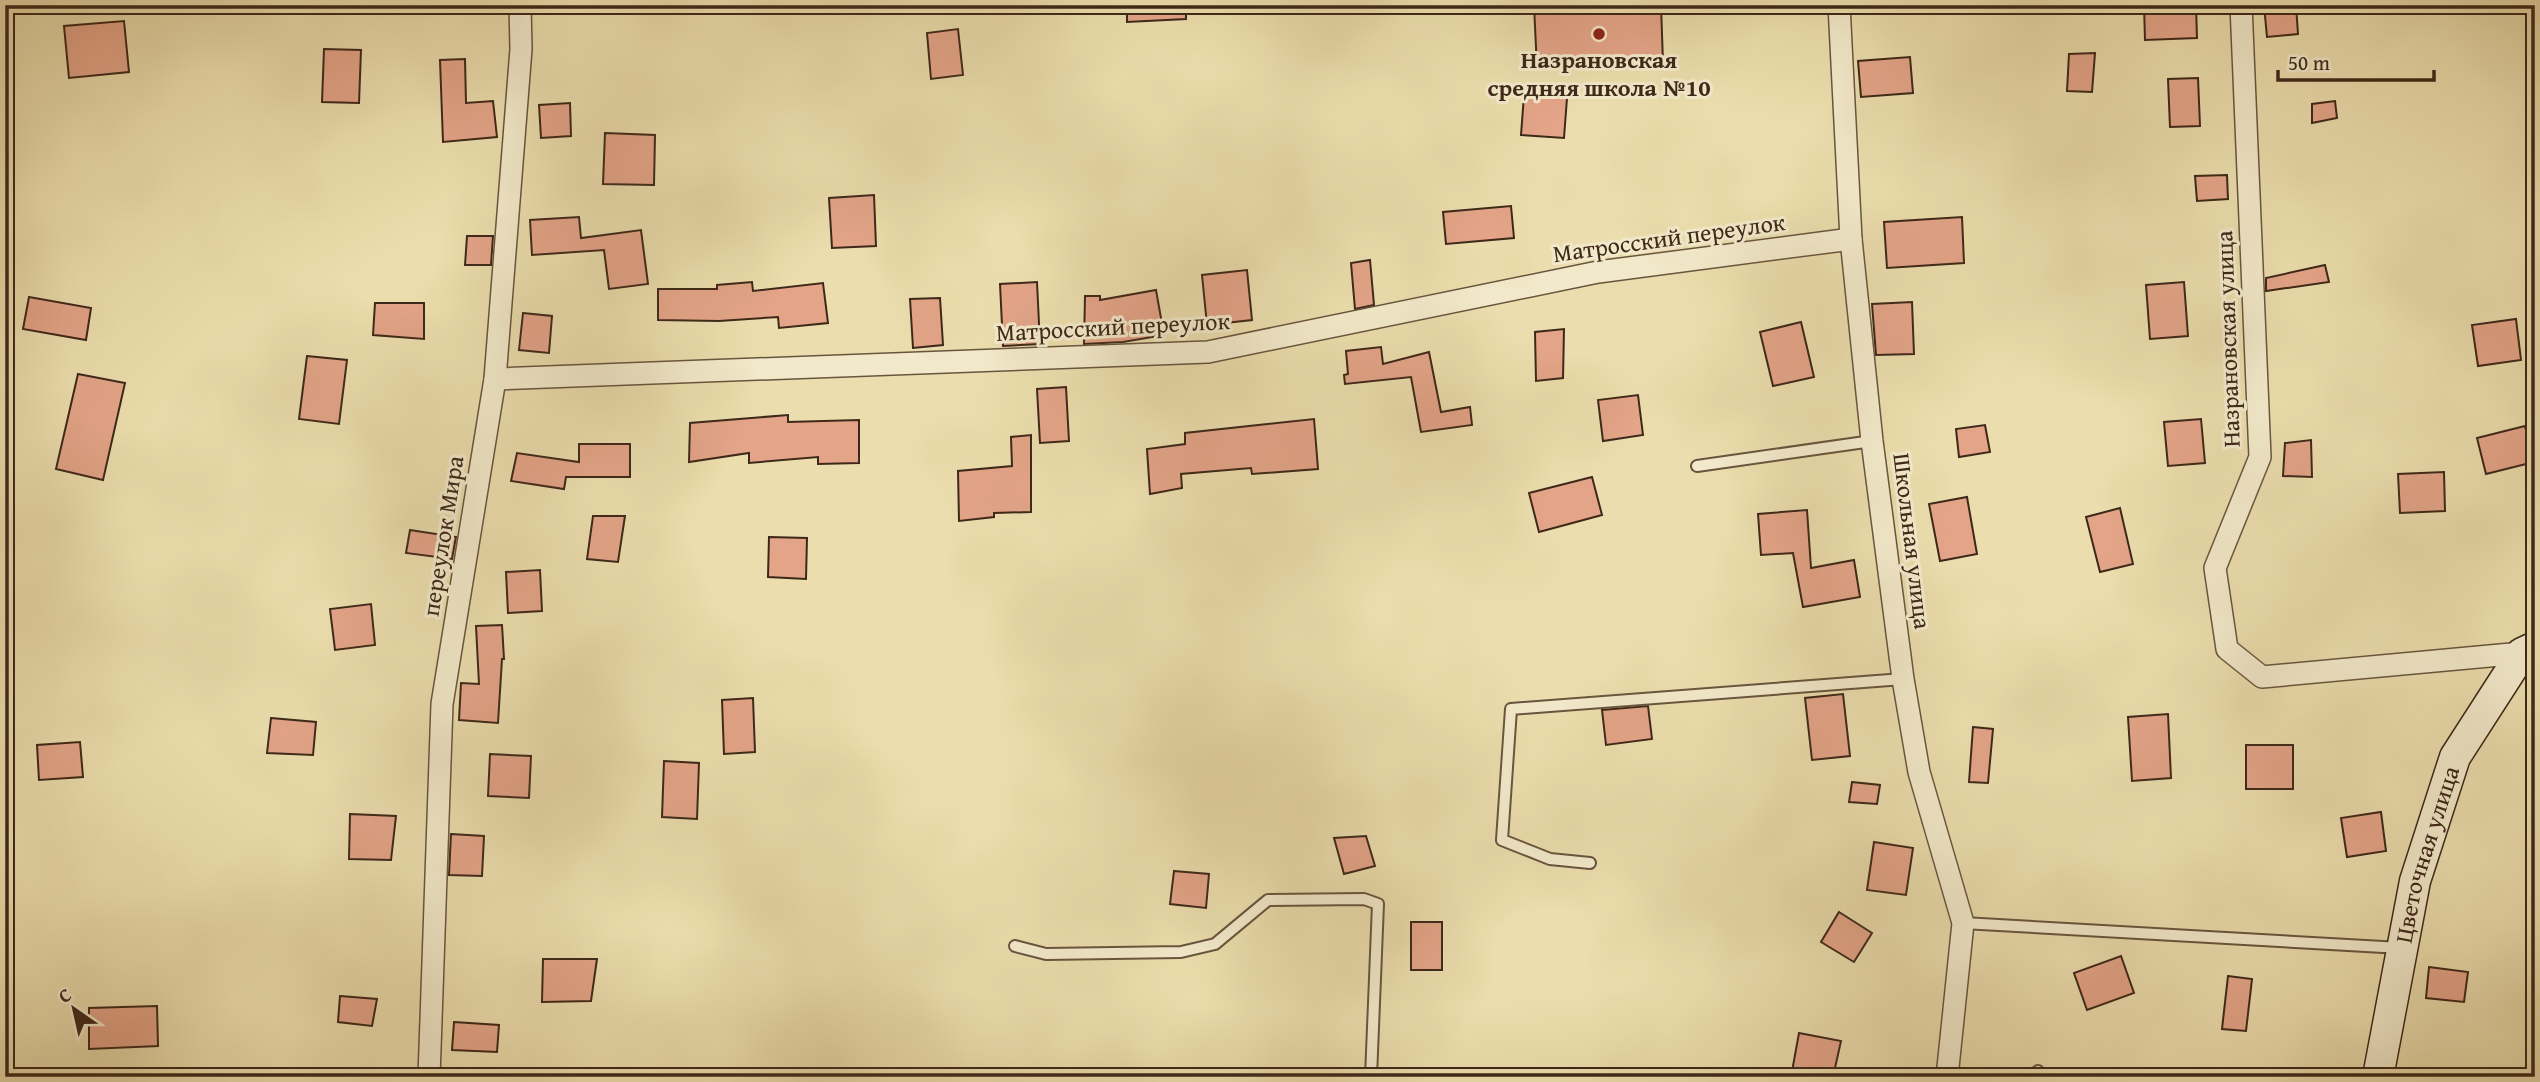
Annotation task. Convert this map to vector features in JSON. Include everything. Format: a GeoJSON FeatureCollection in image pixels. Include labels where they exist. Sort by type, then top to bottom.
{"type":"FeatureCollection","features":[{"type":"Feature","properties":{"kind":"street","name":"переулок Мира"},"geometry":{"type":"LineString","coordinates":[[429,1077],[442,704],[495,379],[521,49],[520,5]]}},
{"type":"Feature","properties":{"kind":"street","name":"Школьная улица"},"geometry":{"type":"LineString","coordinates":[[1839,5],[1851,239],[1872,441],[1903,679],[1919,772],[1963,923],[1947,1077]]}},
{"type":"Feature","properties":{"kind":"street","name":"Назрановская улица"},"geometry":{"type":"LineString","coordinates":[[2241,5],[2260,457],[2215,568],[2228,649],[2262,677],[2528,650]]}},
{"type":"Feature","properties":{"kind":"street","name":"Матросский переулок"},"geometry":{"type":"LineString","coordinates":[[495,379],[1208,352],[1598,272],[1851,239]]}},
{"type":"Feature","properties":{"kind":"street","name":"Цветочная улица"},"geometry":{"type":"LineString","coordinates":[[2378,1077],[2415,881],[2455,757],[2528,650]]}},
{"type":"Feature","properties":{"kind":"lane"},"geometry":{"type":"LineString","coordinates":[[1697,466],[1872,441]]}},
{"type":"Feature","properties":{"kind":"lane"},"geometry":{"type":"LineString","coordinates":[[1590,863],[1550,859],[1502,840],[1511,709],[1903,679]]}},
{"type":"Feature","properties":{"kind":"lane"},"geometry":{"type":"LineString","coordinates":[[1015,946],[1046,954],[1181,952],[1215,944],[1268,901],[1364,899],[1378,904],[1371,1077]]}},
{"type":"Feature","properties":{"kind":"lane"},"geometry":{"type":"LineString","coordinates":[[1963,923],[2403,948]]}},
{"type":"Feature","properties":{"kind":"building"},"geometry":{"type":"Polygon","coordinates":[[[1127,5],[1186,5],[1186,19],[1127,22],[1127,5]]]}},
{"type":"Feature","properties":{"kind":"building","name":"Назрановская средняя школа №10"},"geometry":{"type":"Polygon","coordinates":[[[1534,5],[1661,5],[1663,63],[1537,69],[1534,5]]]}},
{"type":"Feature","properties":{"kind":"building"},"geometry":{"type":"Polygon","coordinates":[[[2144,5],[2196,5],[2197,38],[2145,40],[2144,5]]]}},
{"type":"Feature","properties":{"kind":"building"},"geometry":{"type":"Polygon","coordinates":[[[2264,5],[2296,5],[2298,34],[2267,37],[2264,5]]]}},
{"type":"Feature","properties":{"kind":"building"},"geometry":{"type":"Polygon","coordinates":[[[124,21],[129,72],[69,78],[64,26],[124,21]]]}},
{"type":"Feature","properties":{"kind":"building"},"geometry":{"type":"Polygon","coordinates":[[[958,29],[963,75],[931,79],[927,33],[958,29]]]}},
{"type":"Feature","properties":{"kind":"building"},"geometry":{"type":"Polygon","coordinates":[[[324,49],[361,50],[359,103],[322,102],[324,49]]]}},
{"type":"Feature","properties":{"kind":"building"},"geometry":{"type":"Polygon","coordinates":[[[2095,53],[2092,92],[2067,91],[2069,54],[2095,53]]]}},
{"type":"Feature","properties":{"kind":"building"},"geometry":{"type":"Polygon","coordinates":[[[1910,57],[1913,93],[1861,97],[1858,61],[1910,57]]]}},
{"type":"Feature","properties":{"kind":"building"},"geometry":{"type":"Polygon","coordinates":[[[465,59],[466,103],[493,101],[497,137],[443,142],[440,60],[465,59]]]}},
{"type":"Feature","properties":{"kind":"building"},"geometry":{"type":"Polygon","coordinates":[[[2198,78],[2200,126],[2170,127],[2168,79],[2198,78]]]}},
{"type":"Feature","properties":{"kind":"building"},"geometry":{"type":"Polygon","coordinates":[[[1524,95],[1567,98],[1564,138],[1521,135],[1524,95]]]}},
{"type":"Feature","properties":{"kind":"building"},"geometry":{"type":"Polygon","coordinates":[[[2335,101],[2337,118],[2312,123],[2312,104],[2335,101]]]}},
{"type":"Feature","properties":{"kind":"building"},"geometry":{"type":"Polygon","coordinates":[[[570,103],[571,136],[541,138],[539,105],[570,103]]]}},
{"type":"Feature","properties":{"kind":"building"},"geometry":{"type":"Polygon","coordinates":[[[605,133],[655,135],[654,185],[603,184],[605,133]]]}},
{"type":"Feature","properties":{"kind":"building"},"geometry":{"type":"Polygon","coordinates":[[[2227,175],[2228,199],[2197,201],[2195,176],[2227,175]]]}},
{"type":"Feature","properties":{"kind":"building"},"geometry":{"type":"Polygon","coordinates":[[[874,195],[876,246],[832,248],[829,198],[874,195]]]}},
{"type":"Feature","properties":{"kind":"building"},"geometry":{"type":"Polygon","coordinates":[[[1511,206],[1514,238],[1446,244],[1443,212],[1511,206]]]}},
{"type":"Feature","properties":{"kind":"building"},"geometry":{"type":"Polygon","coordinates":[[[579,217],[581,238],[641,230],[648,284],[609,289],[604,250],[532,255],[530,220],[579,217]]]}},
{"type":"Feature","properties":{"kind":"building"},"geometry":{"type":"Polygon","coordinates":[[[1962,217],[1964,263],[1887,268],[1884,222],[1962,217]]]}},
{"type":"Feature","properties":{"kind":"building"},"geometry":{"type":"Polygon","coordinates":[[[467,236],[493,236],[491,265],[465,265],[467,236]]]}},
{"type":"Feature","properties":{"kind":"building"},"geometry":{"type":"Polygon","coordinates":[[[1370,260],[1374,305],[1355,309],[1351,263],[1370,260]]]}},
{"type":"Feature","properties":{"kind":"building"},"geometry":{"type":"Polygon","coordinates":[[[2325,265],[2329,282],[2266,291],[2266,278],[2325,265]]]}},
{"type":"Feature","properties":{"kind":"building"},"geometry":{"type":"Polygon","coordinates":[[[1247,270],[1252,320],[1207,325],[1202,275],[1247,270]]]}},
{"type":"Feature","properties":{"kind":"building"},"geometry":{"type":"Polygon","coordinates":[[[752,282],[753,291],[823,283],[828,323],[779,328],[778,317],[719,321],[658,320],[658,289],[717,289],[717,285],[752,282]]]}},
{"type":"Feature","properties":{"kind":"building"},"geometry":{"type":"Polygon","coordinates":[[[1037,282],[1040,344],[1003,346],[1000,284],[1037,282]]]}},
{"type":"Feature","properties":{"kind":"building"},"geometry":{"type":"Polygon","coordinates":[[[2184,282],[2188,336],[2150,339],[2146,285],[2184,282]]]}},
{"type":"Feature","properties":{"kind":"building"},"geometry":{"type":"Polygon","coordinates":[[[1156,290],[1164,335],[1123,342],[1084,344],[1085,296],[1100,296],[1100,300],[1156,290]]]}},
{"type":"Feature","properties":{"kind":"building"},"geometry":{"type":"Polygon","coordinates":[[[29,297],[91,308],[86,340],[23,329],[29,297]]]}},
{"type":"Feature","properties":{"kind":"building"},"geometry":{"type":"Polygon","coordinates":[[[940,298],[943,345],[913,348],[910,299],[940,298]]]}},
{"type":"Feature","properties":{"kind":"building"},"geometry":{"type":"Polygon","coordinates":[[[1912,302],[1914,354],[1876,355],[1872,304],[1912,302]]]}},
{"type":"Feature","properties":{"kind":"building"},"geometry":{"type":"Polygon","coordinates":[[[375,303],[424,303],[424,339],[373,335],[375,303]]]}},
{"type":"Feature","properties":{"kind":"building"},"geometry":{"type":"Polygon","coordinates":[[[523,313],[552,316],[549,353],[519,350],[523,313]]]}},
{"type":"Feature","properties":{"kind":"building"},"geometry":{"type":"Polygon","coordinates":[[[2516,319],[2521,360],[2478,366],[2472,325],[2516,319]]]}},
{"type":"Feature","properties":{"kind":"building"},"geometry":{"type":"Polygon","coordinates":[[[1801,322],[1814,377],[1773,386],[1760,332],[1801,322]]]}},
{"type":"Feature","properties":{"kind":"building"},"geometry":{"type":"Polygon","coordinates":[[[1564,329],[1563,378],[1536,381],[1535,332],[1564,329]]]}},
{"type":"Feature","properties":{"kind":"building"},"geometry":{"type":"Polygon","coordinates":[[[1381,347],[1383,364],[1429,352],[1441,412],[1470,407],[1472,425],[1421,432],[1411,377],[1345,384],[1344,375],[1348,374],[1346,351],[1381,347]]]}},
{"type":"Feature","properties":{"kind":"building"},"geometry":{"type":"Polygon","coordinates":[[[307,356],[347,360],[339,424],[299,419],[307,356]]]}},
{"type":"Feature","properties":{"kind":"building"},"geometry":{"type":"Polygon","coordinates":[[[78,374],[125,383],[103,480],[56,469],[78,374]]]}},
{"type":"Feature","properties":{"kind":"building"},"geometry":{"type":"Polygon","coordinates":[[[1066,387],[1069,441],[1040,443],[1037,389],[1066,387]]]}},
{"type":"Feature","properties":{"kind":"building"},"geometry":{"type":"Polygon","coordinates":[[[1638,395],[1643,435],[1603,441],[1598,400],[1638,395]]]}},
{"type":"Feature","properties":{"kind":"building"},"geometry":{"type":"Polygon","coordinates":[[[788,415],[788,422],[859,420],[859,463],[818,464],[818,457],[749,463],[749,453],[689,462],[690,423],[788,415]]]}},
{"type":"Feature","properties":{"kind":"building"},"geometry":{"type":"Polygon","coordinates":[[[1314,419],[1318,469],[1252,474],[1251,468],[1181,474],[1182,488],[1150,494],[1147,449],[1185,444],[1185,433],[1314,419]]]}},
{"type":"Feature","properties":{"kind":"building"},"geometry":{"type":"Polygon","coordinates":[[[2201,419],[2205,463],[2168,466],[2164,422],[2201,419]]]}},
{"type":"Feature","properties":{"kind":"building"},"geometry":{"type":"Polygon","coordinates":[[[1985,425],[1990,452],[1959,457],[1956,429],[1985,425]]]}},
{"type":"Feature","properties":{"kind":"building"},"geometry":{"type":"Polygon","coordinates":[[[2525,426],[2534,462],[2486,474],[2477,438],[2525,426]]]}},
{"type":"Feature","properties":{"kind":"building"},"geometry":{"type":"Polygon","coordinates":[[[1031,435],[1031,512],[994,513],[994,517],[959,521],[958,471],[1012,466],[1011,437],[1031,435]]]}},
{"type":"Feature","properties":{"kind":"building"},"geometry":{"type":"Polygon","coordinates":[[[2311,440],[2312,477],[2283,476],[2285,443],[2311,440]]]}},
{"type":"Feature","properties":{"kind":"building"},"geometry":{"type":"Polygon","coordinates":[[[579,444],[630,444],[630,477],[566,477],[564,489],[511,481],[517,453],[579,462],[579,444]]]}},
{"type":"Feature","properties":{"kind":"building"},"geometry":{"type":"Polygon","coordinates":[[[2444,472],[2445,511],[2400,513],[2398,474],[2444,472]]]}},
{"type":"Feature","properties":{"kind":"building"},"geometry":{"type":"Polygon","coordinates":[[[1592,477],[1602,515],[1539,532],[1529,493],[1592,477]]]}},
{"type":"Feature","properties":{"kind":"building"},"geometry":{"type":"Polygon","coordinates":[[[1967,497],[1977,554],[1940,561],[1929,504],[1967,497]]]}},
{"type":"Feature","properties":{"kind":"building"},"geometry":{"type":"Polygon","coordinates":[[[2120,508],[2133,564],[2100,572],[2086,517],[2120,508]]]}},
{"type":"Feature","properties":{"kind":"building"},"geometry":{"type":"Polygon","coordinates":[[[1807,510],[1811,568],[1854,560],[1860,597],[1803,607],[1793,553],[1761,555],[1758,514],[1807,510]]]}},
{"type":"Feature","properties":{"kind":"building"},"geometry":{"type":"Polygon","coordinates":[[[593,516],[625,516],[618,562],[587,559],[593,516]]]}},
{"type":"Feature","properties":{"kind":"building"},"geometry":{"type":"Polygon","coordinates":[[[410,530],[456,537],[452,559],[406,553],[410,530]]]}},
{"type":"Feature","properties":{"kind":"building"},"geometry":{"type":"Polygon","coordinates":[[[769,537],[807,538],[806,579],[768,577],[769,537]]]}},
{"type":"Feature","properties":{"kind":"building"},"geometry":{"type":"Polygon","coordinates":[[[540,570],[542,611],[508,613],[506,572],[540,570]]]}},
{"type":"Feature","properties":{"kind":"building"},"geometry":{"type":"Polygon","coordinates":[[[371,604],[375,645],[335,650],[330,609],[371,604]]]}},
{"type":"Feature","properties":{"kind":"building"},"geometry":{"type":"Polygon","coordinates":[[[502,625],[504,659],[498,723],[459,720],[461,683],[479,684],[476,626],[502,625]]]}},
{"type":"Feature","properties":{"kind":"building"},"geometry":{"type":"Polygon","coordinates":[[[1843,694],[1850,756],[1812,760],[1805,698],[1843,694]]]}},
{"type":"Feature","properties":{"kind":"building"},"geometry":{"type":"Polygon","coordinates":[[[753,698],[755,752],[724,754],[722,700],[753,698]]]}},
{"type":"Feature","properties":{"kind":"building"},"geometry":{"type":"Polygon","coordinates":[[[1648,706],[1652,739],[1606,745],[1602,710],[1648,706]]]}},
{"type":"Feature","properties":{"kind":"building"},"geometry":{"type":"Polygon","coordinates":[[[2168,714],[2171,778],[2132,781],[2128,717],[2168,714]]]}},
{"type":"Feature","properties":{"kind":"building"},"geometry":{"type":"Polygon","coordinates":[[[271,718],[316,722],[313,755],[267,753],[271,718]]]}},
{"type":"Feature","properties":{"kind":"building"},"geometry":{"type":"Polygon","coordinates":[[[1973,727],[1993,729],[1988,783],[1969,782],[1973,727]]]}},
{"type":"Feature","properties":{"kind":"building"},"geometry":{"type":"Polygon","coordinates":[[[80,742],[83,777],[39,780],[37,745],[80,742]]]}},
{"type":"Feature","properties":{"kind":"building"},"geometry":{"type":"Polygon","coordinates":[[[2246,745],[2293,745],[2293,789],[2246,789],[2246,745]]]}},
{"type":"Feature","properties":{"kind":"building"},"geometry":{"type":"Polygon","coordinates":[[[490,754],[531,756],[529,798],[488,796],[490,754]]]}},
{"type":"Feature","properties":{"kind":"building"},"geometry":{"type":"Polygon","coordinates":[[[664,761],[699,763],[697,819],[662,817],[664,761]]]}},
{"type":"Feature","properties":{"kind":"building"},"geometry":{"type":"Polygon","coordinates":[[[1852,782],[1880,785],[1877,804],[1849,802],[1852,782]]]}},
{"type":"Feature","properties":{"kind":"building"},"geometry":{"type":"Polygon","coordinates":[[[2381,812],[2386,851],[2347,857],[2341,818],[2381,812]]]}},
{"type":"Feature","properties":{"kind":"building"},"geometry":{"type":"Polygon","coordinates":[[[350,814],[396,816],[391,860],[349,859],[350,814]]]}},
{"type":"Feature","properties":{"kind":"building"},"geometry":{"type":"Polygon","coordinates":[[[451,834],[484,836],[482,876],[449,875],[451,834]]]}},
{"type":"Feature","properties":{"kind":"building"},"geometry":{"type":"Polygon","coordinates":[[[1366,836],[1375,866],[1344,874],[1334,838],[1366,836]]]}},
{"type":"Feature","properties":{"kind":"building"},"geometry":{"type":"Polygon","coordinates":[[[1874,842],[1913,848],[1906,895],[1867,890],[1874,842]]]}},
{"type":"Feature","properties":{"kind":"building"},"geometry":{"type":"Polygon","coordinates":[[[1174,871],[1209,874],[1206,908],[1170,904],[1174,871]]]}},
{"type":"Feature","properties":{"kind":"building"},"geometry":{"type":"Polygon","coordinates":[[[1839,912],[1872,933],[1854,962],[1821,942],[1839,912]]]}},
{"type":"Feature","properties":{"kind":"building"},"geometry":{"type":"Polygon","coordinates":[[[1411,922],[1442,922],[1442,970],[1411,970],[1411,922]]]}},
{"type":"Feature","properties":{"kind":"building"},"geometry":{"type":"Polygon","coordinates":[[[2121,956],[2134,993],[2087,1010],[2074,973],[2121,956]]]}},
{"type":"Feature","properties":{"kind":"building"},"geometry":{"type":"Polygon","coordinates":[[[543,959],[597,959],[591,1001],[542,1002],[543,959]]]}},
{"type":"Feature","properties":{"kind":"building"},"geometry":{"type":"Polygon","coordinates":[[[2429,967],[2468,972],[2464,1002],[2426,998],[2429,967]]]}},
{"type":"Feature","properties":{"kind":"building"},"geometry":{"type":"Polygon","coordinates":[[[2228,976],[2252,979],[2246,1031],[2222,1029],[2228,976]]]}},
{"type":"Feature","properties":{"kind":"building"},"geometry":{"type":"Polygon","coordinates":[[[340,996],[377,999],[372,1026],[338,1022],[340,996]]]}},
{"type":"Feature","properties":{"kind":"building"},"geometry":{"type":"Polygon","coordinates":[[[157,1006],[158,1046],[89,1049],[89,1008],[157,1006]]]}},
{"type":"Feature","properties":{"kind":"building"},"geometry":{"type":"Polygon","coordinates":[[[454,1022],[499,1025],[497,1052],[452,1050],[454,1022]]]}},
{"type":"Feature","properties":{"kind":"building"},"geometry":{"type":"Polygon","coordinates":[[[1799,1033],[1841,1041],[1833,1077],[1791,1077],[1799,1033]]]}},
{"type":"Feature","properties":{"kind":"place","name":"Назрановская средняя школа №10"},"geometry":{"type":"Point","coordinates":[1599,34]}}]}
